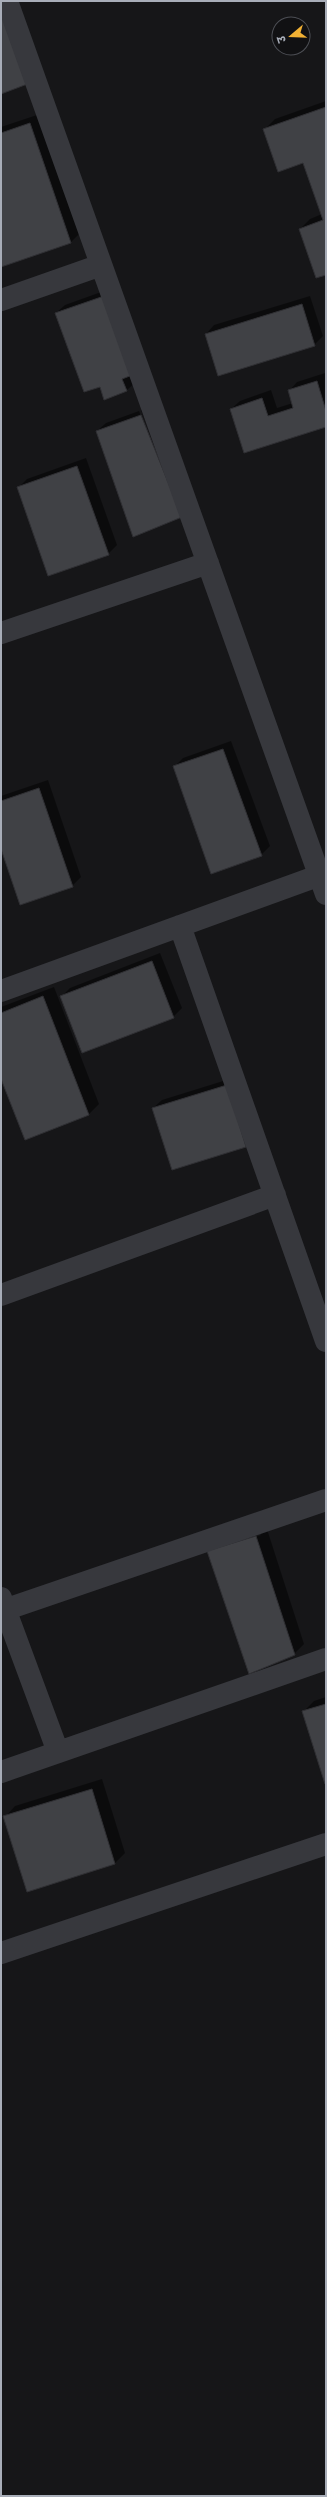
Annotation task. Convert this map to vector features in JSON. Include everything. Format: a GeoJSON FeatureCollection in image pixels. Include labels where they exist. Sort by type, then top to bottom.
{"type":"FeatureCollection","features":[{"type":"Feature","properties":{"kind":"street"},"geometry":{"type":"LineString","coordinates":[[1,991],[180,926],[324,881],[208,563],[7,1]]}},
{"type":"Feature","properties":{"kind":"street"},"geometry":{"type":"LineString","coordinates":[[1,300],[101,265]]}},
{"type":"Feature","properties":{"kind":"street"},"geometry":{"type":"LineString","coordinates":[[1,633],[208,563]]}},
{"type":"Feature","properties":{"kind":"street"},"geometry":{"type":"LineString","coordinates":[[180,926],[326,1341]]}},
{"type":"Feature","properties":{"kind":"street"},"geometry":{"type":"LineString","coordinates":[[1,1295],[275,1195]]}},
{"type":"Feature","properties":{"kind":"street"},"geometry":{"type":"LineString","coordinates":[[58,1752],[2,1606],[326,1500]]}},
{"type":"Feature","properties":{"kind":"street"},"geometry":{"type":"LineString","coordinates":[[1,1772],[326,1659]]}},
{"type":"Feature","properties":{"kind":"street"},"geometry":{"type":"LineString","coordinates":[[1,1953],[326,1844]]}},
{"type":"Feature","properties":{"kind":"building"},"geometry":{"type":"Polygon","coordinates":[[[1,5],[30,83],[1,94],[1,5]]]}},
{"type":"Feature","properties":{"kind":"building"},"geometry":{"type":"Polygon","coordinates":[[[326,107],[326,275],[316,278],[299,229],[323,220],[303,163],[278,172],[263,129],[326,107]]]}},
{"type":"Feature","properties":{"kind":"building"},"geometry":{"type":"Polygon","coordinates":[[[30,123],[71,243],[1,267],[1,133],[30,123]]]}},
{"type":"Feature","properties":{"kind":"building"},"geometry":{"type":"Polygon","coordinates":[[[107,295],[135,374],[122,379],[127,391],[104,400],[100,387],[84,392],[55,313],[107,295]]]}},
{"type":"Feature","properties":{"kind":"building"},"geometry":{"type":"Polygon","coordinates":[[[302,304],[315,346],[218,376],[205,334],[302,304]]]}},
{"type":"Feature","properties":{"kind":"building"},"geometry":{"type":"Polygon","coordinates":[[[317,381],[326,411],[326,427],[244,453],[230,409],[262,398],[268,416],[293,408],[288,390],[317,381]]]}},
{"type":"Feature","properties":{"kind":"building"},"geometry":{"type":"Polygon","coordinates":[[[141,415],[182,517],[133,537],[96,431],[141,415]]]}},
{"type":"Feature","properties":{"kind":"building"},"geometry":{"type":"Polygon","coordinates":[[[77,466],[109,555],[48,576],[17,487],[77,466]]]}},
{"type":"Feature","properties":{"kind":"building"},"geometry":{"type":"Polygon","coordinates":[[[223,749],[262,856],[211,874],[173,766],[223,749]]]}},
{"type":"Feature","properties":{"kind":"building"},"geometry":{"type":"Polygon","coordinates":[[[39,788],[73,887],[20,905],[1,849],[1,801],[39,788]]]}},
{"type":"Feature","properties":{"kind":"building"},"geometry":{"type":"Polygon","coordinates":[[[152,961],[174,1018],[82,1053],[60,996],[152,961]]]}},
{"type":"Feature","properties":{"kind":"building"},"geometry":{"type":"Polygon","coordinates":[[[43,996],[89,1115],[25,1140],[1,1079],[1,1013],[43,996]]]}},
{"type":"Feature","properties":{"kind":"building"},"geometry":{"type":"Polygon","coordinates":[[[227,1085],[246,1147],[172,1170],[152,1108],[227,1085]]]}},
{"type":"Feature","properties":{"kind":"building"},"geometry":{"type":"Polygon","coordinates":[[[256,1536],[295,1655],[249,1674],[207,1551],[256,1536]]]}},
{"type":"Feature","properties":{"kind":"building"},"geometry":{"type":"Polygon","coordinates":[[[326,1704],[326,1784],[325,1784],[302,1711],[326,1704]]]}},
{"type":"Feature","properties":{"kind":"building"},"geometry":{"type":"Polygon","coordinates":[[[92,1789],[115,1864],[27,1892],[3,1816],[92,1789]]]}}]}
